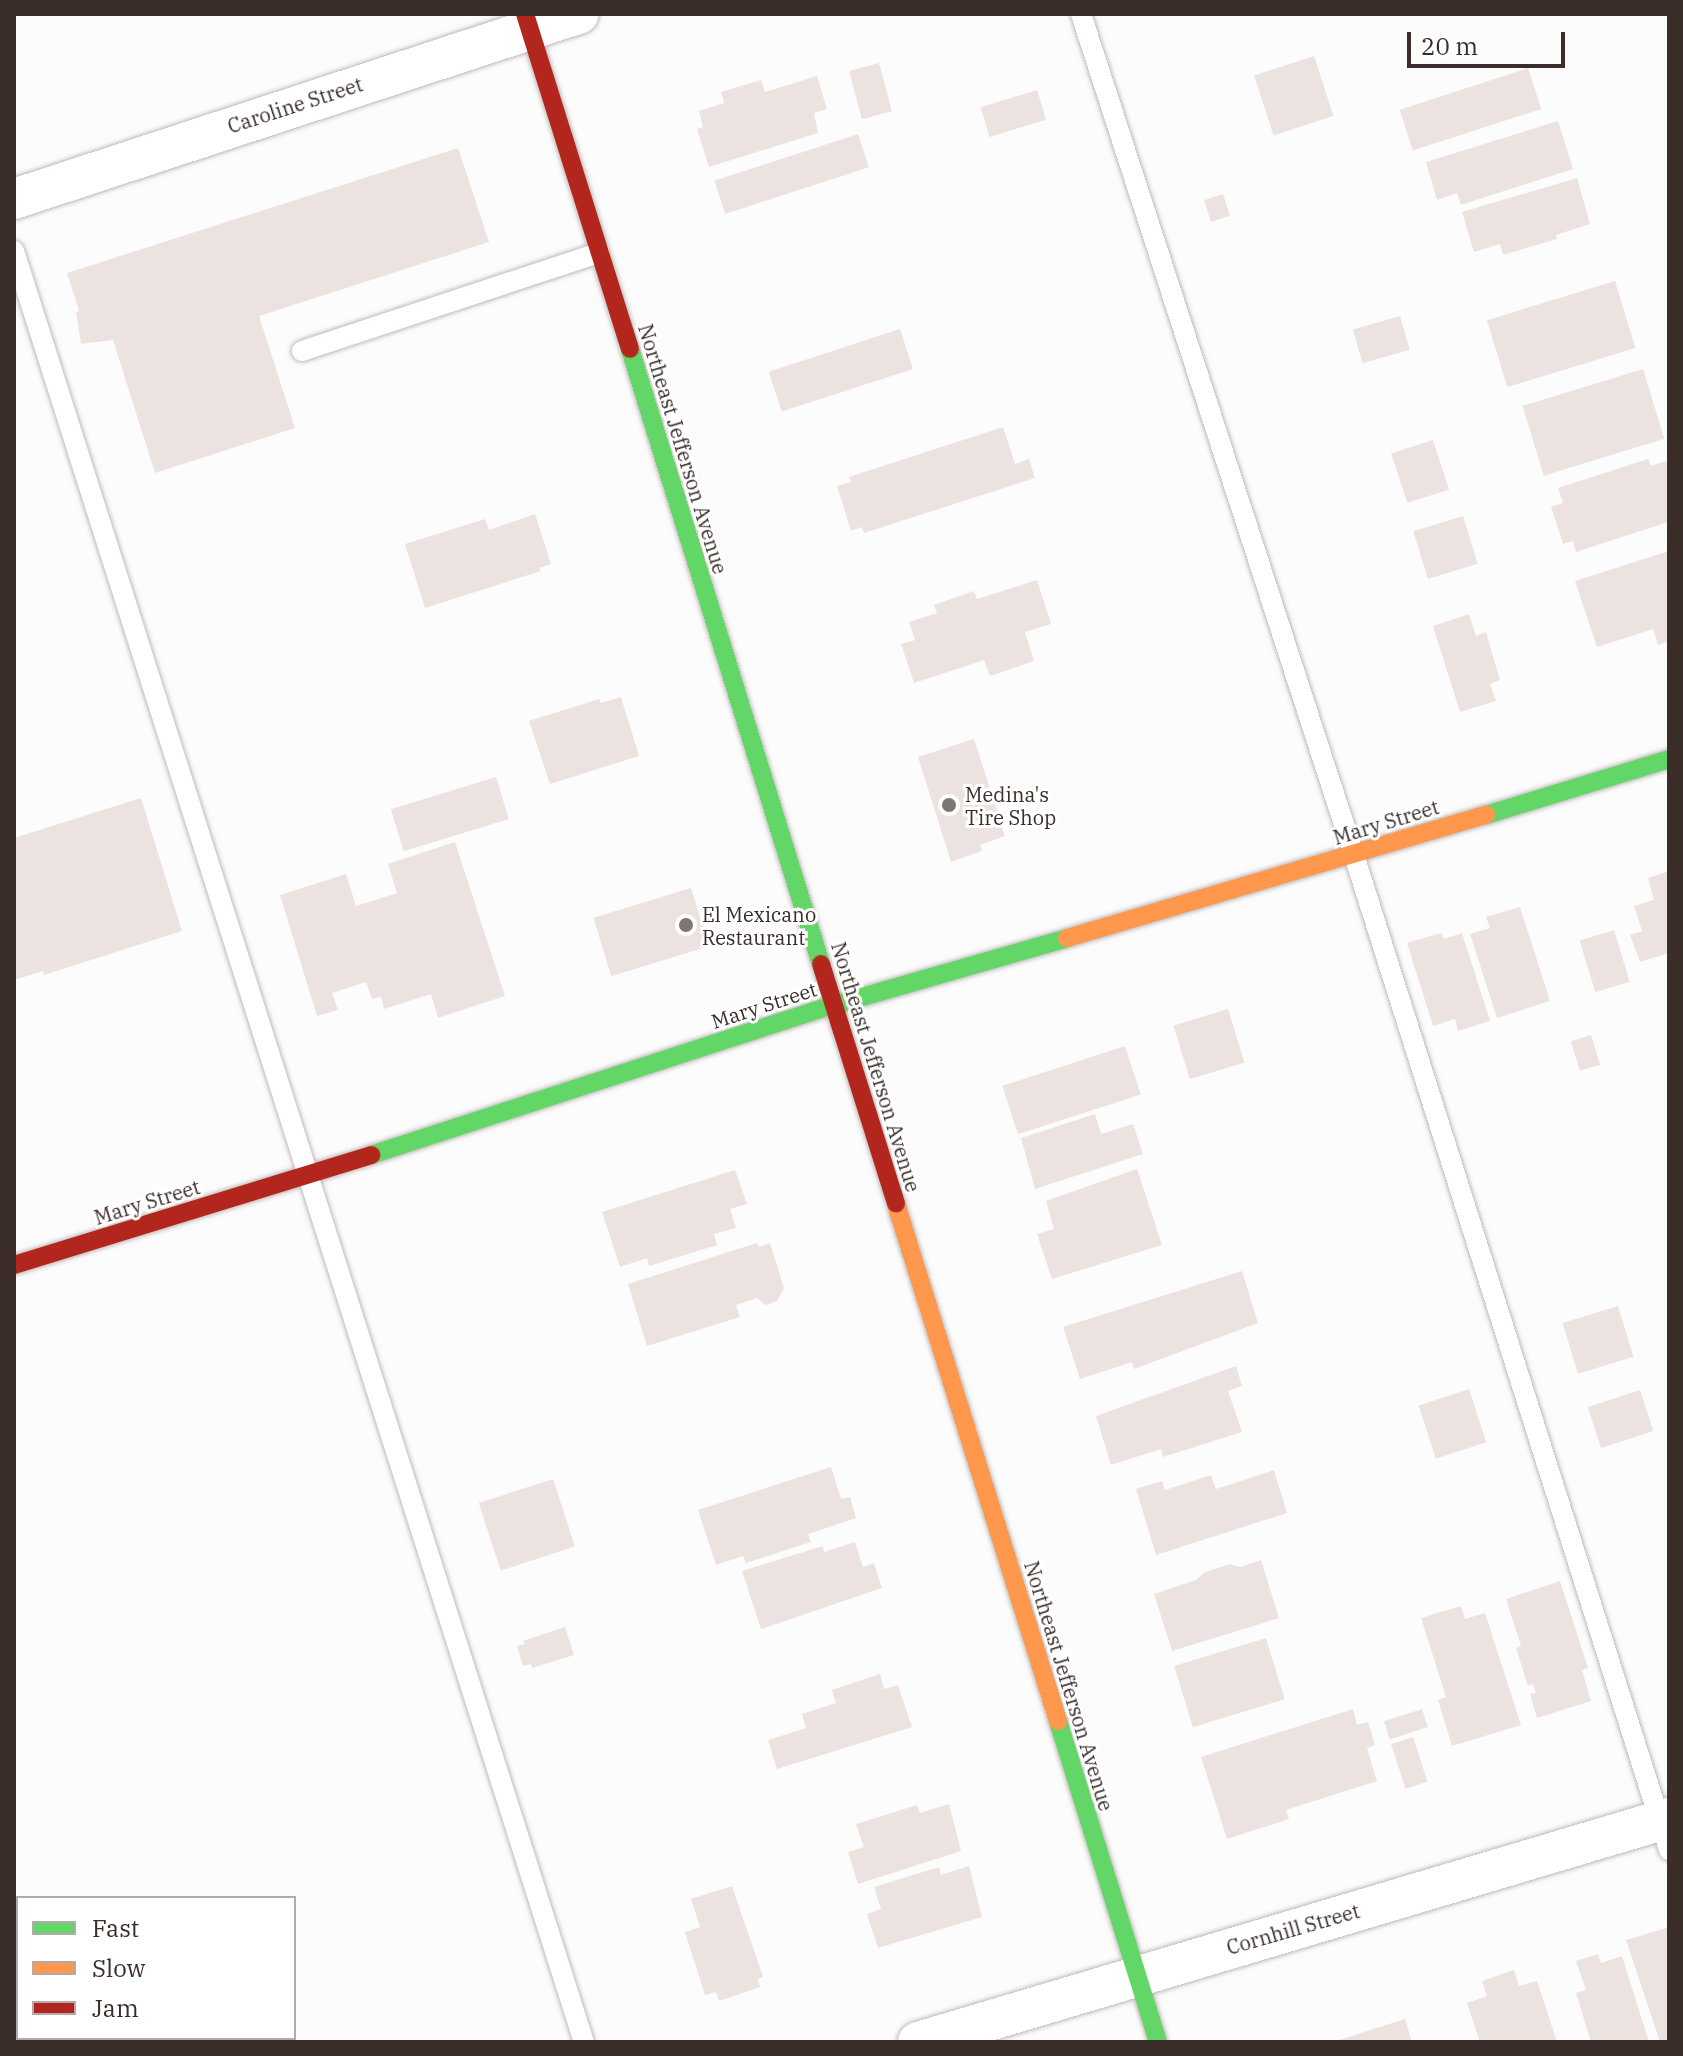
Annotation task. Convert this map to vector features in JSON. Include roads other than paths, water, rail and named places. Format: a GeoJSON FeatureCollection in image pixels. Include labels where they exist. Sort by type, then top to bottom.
{"type":"FeatureCollection","features":[{"type":"Feature","properties":{"kind":"main road","name":"Northeast Jefferson Avenue"},"geometry":{"type":"LineString","coordinates":[[527,21],[1158,2042]]}},
{"type":"Feature","properties":{"kind":"main road","name":"Mary Street"},"geometry":{"type":"LineString","coordinates":[[14,1265],[307,1176],[834,1005],[1354,855],[1669,759]]}},
{"type":"Feature","properties":{"kind":"street","name":"Caroline Street"},"geometry":{"type":"LineString","coordinates":[[14,199],[527,21],[578,14]]}},
{"type":"Feature","properties":{"kind":"street","name":"Cornhill Street"},"geometry":{"type":"LineString","coordinates":[[918,2042],[1136,1975],[1666,1829]]}},
{"type":"Feature","properties":{"kind":"lane"},"geometry":{"type":"LineString","coordinates":[[1081,14],[1666,1829]]}},
{"type":"Feature","properties":{"kind":"lane"},"geometry":{"type":"LineString","coordinates":[[14,251],[584,2042]]}},
{"type":"Feature","properties":{"kind":"lane"},"geometry":{"type":"LineString","coordinates":[[302,351],[599,253]]}},
{"type":"Feature","properties":{"kind":"place","name":"Medina's Tire Shop"},"geometry":{"type":"Point","coordinates":[949,805]}},
{"type":"Feature","properties":{"kind":"place","name":"El Mexicano Restaurant"},"geometry":{"type":"Point","coordinates":[686,925]}}]}
